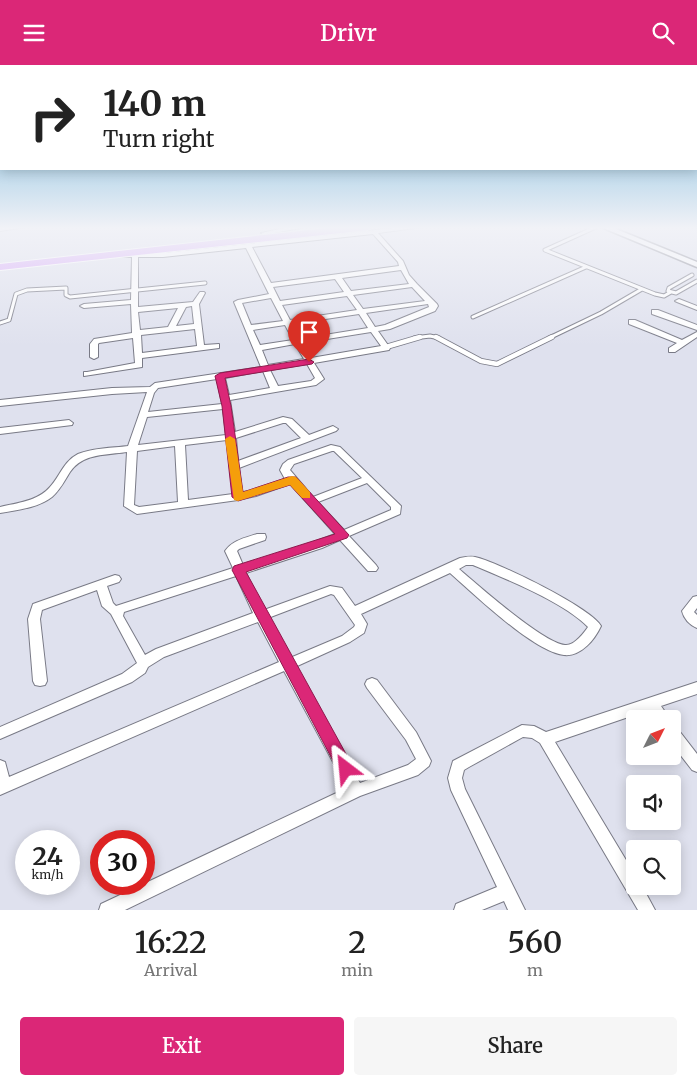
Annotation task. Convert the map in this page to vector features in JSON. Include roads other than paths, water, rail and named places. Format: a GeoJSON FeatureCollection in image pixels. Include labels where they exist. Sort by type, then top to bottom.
{"type":"FeatureCollection","features":[{"type":"Feature","properties":{"kind":"street"},"geometry":{"type":"LineString","coordinates":[[87,374],[137,366],[140,356],[134,306],[135,266]]}},
{"type":"Feature","properties":{"kind":"street"},"geometry":{"type":"LineString","coordinates":[[144,415],[226,402],[275,389],[319,381],[287,323],[259,266]]}},
{"type":"Feature","properties":{"kind":"street"},"geometry":{"type":"LineString","coordinates":[[256,348],[395,325],[432,309],[434,306],[413,285],[402,268],[269,285]]}},
{"type":"Feature","properties":{"kind":"street"},"geometry":{"type":"LineString","coordinates":[[0,403],[112,391],[152,389],[160,384],[309,362],[381,350],[386,347],[337,276]]}},
{"type":"Feature","properties":{"kind":"street"},"geometry":{"type":"LineString","coordinates":[[278,303],[413,285]]}},
{"type":"Feature","properties":{"kind":"street"},"geometry":{"type":"LineString","coordinates":[[201,348],[195,304],[202,293]]}},
{"type":"Feature","properties":{"kind":"street"},"geometry":{"type":"LineString","coordinates":[[274,295],[238,302],[275,389]]}},
{"type":"Feature","properties":{"kind":"street"},"geometry":{"type":"LineString","coordinates":[[679,301],[697,308]]}},
{"type":"Feature","properties":{"kind":"street"},"geometry":{"type":"LineString","coordinates":[[249,328],[430,302]]}},
{"type":"Feature","properties":{"kind":"street"},"geometry":{"type":"LineString","coordinates":[[84,306],[184,306],[195,304]]}},
{"type":"Feature","properties":{"kind":"street"},"geometry":{"type":"LineString","coordinates":[[171,328],[184,306]]}},
{"type":"Feature","properties":{"kind":"street"},"geometry":{"type":"LineString","coordinates":[[655,311],[697,328]]}},
{"type":"Feature","properties":{"kind":"street"},"geometry":{"type":"LineString","coordinates":[[632,322],[683,343]]}},
{"type":"Feature","properties":{"kind":"street"},"geometry":{"type":"LineString","coordinates":[[94,357],[95,342],[171,328],[198,326]]}},
{"type":"Feature","properties":{"kind":"street"},"geometry":{"type":"LineString","coordinates":[[672,350],[697,334]]}},
{"type":"Feature","properties":{"kind":"street"},"geometry":{"type":"LineString","coordinates":[[140,356],[216,346]]}},
{"type":"Feature","properties":{"kind":"street"},"geometry":{"type":"LineString","coordinates":[[220,376],[226,402],[238,497]]}},
{"type":"Feature","properties":{"kind":"street"},"geometry":{"type":"LineString","coordinates":[[152,389],[132,450],[129,507],[131,510],[136,511],[238,497],[266,490],[292,480]]}},
{"type":"Feature","properties":{"kind":"street"},"geometry":{"type":"LineString","coordinates":[[0,510],[40,498],[54,489],[67,467],[80,456],[230,437],[284,420],[289,421],[308,438]]}},
{"type":"Feature","properties":{"kind":"street"},"geometry":{"type":"LineString","coordinates":[[0,431],[69,423]]}},
{"type":"Feature","properties":{"kind":"street"},"geometry":{"type":"LineString","coordinates":[[234,466],[332,429]]}},
{"type":"Feature","properties":{"kind":"street"},"geometry":{"type":"LineString","coordinates":[[180,444],[183,505]]}},
{"type":"Feature","properties":{"kind":"street"},"geometry":{"type":"LineString","coordinates":[[117,612],[125,606],[343,535],[396,512],[396,506],[340,451],[334,448],[286,466],[286,470],[292,480],[343,535],[372,568]]}},
{"type":"Feature","properties":{"kind":"street"},"geometry":{"type":"LineString","coordinates":[[311,501],[368,479]]}},
{"type":"Feature","properties":{"kind":"street"},"geometry":{"type":"LineString","coordinates":[[0,503],[40,498]]}},
{"type":"Feature","properties":{"kind":"street"},"geometry":{"type":"LineString","coordinates":[[261,537],[232,548],[238,570],[356,791]]}},
{"type":"Feature","properties":{"kind":"street"},"geometry":{"type":"LineString","coordinates":[[352,612],[464,561],[474,561],[547,595],[587,617],[595,626],[591,633],[571,649],[564,650],[555,647],[509,617],[451,568]]}},
{"type":"Feature","properties":{"kind":"street"},"geometry":{"type":"LineString","coordinates":[[40,681],[34,619],[37,607],[115,579]]}},
{"type":"Feature","properties":{"kind":"street"},"geometry":{"type":"LineString","coordinates":[[101,584],[108,606],[117,612],[144,663]]}},
{"type":"Feature","properties":{"kind":"street"},"geometry":{"type":"LineString","coordinates":[[0,733],[127,678],[140,669],[144,663],[160,653],[330,590],[338,591],[360,624],[357,633],[1,788],[0,767]]}},
{"type":"Feature","properties":{"kind":"street"},"geometry":{"type":"LineString","coordinates":[[697,600],[688,611],[689,615],[697,623]]}},
{"type":"Feature","properties":{"kind":"street"},"geometry":{"type":"LineString","coordinates":[[107,910],[356,791],[413,770],[424,761],[411,737],[372,684]]}},
{"type":"Feature","properties":{"kind":"street"},"geometry":{"type":"LineString","coordinates":[[545,739],[697,688]]}},
{"type":"Feature","properties":{"kind":"street"},"geometry":{"type":"LineString","coordinates":[[652,704],[656,710]]}},
{"type":"Feature","properties":{"kind":"street"},"geometry":{"type":"LineString","coordinates":[[517,910],[458,790],[455,772],[458,766],[464,762],[522,731],[534,732],[545,739],[647,910]]}},
{"type":"Feature","properties":{"kind":"street"},"geometry":{"type":"LineString","coordinates":[[681,744],[697,765]]}},
{"type":"Feature","properties":{"kind":"street"},"geometry":{"type":"LineString","coordinates":[[462,910],[508,891]]}},
{"type":"Feature","properties":{"kind":"lane"},"geometry":{"type":"LineString","coordinates":[[473,317],[586,267],[660,296],[670,292],[676,293],[697,281]]}},
{"type":"Feature","properties":{"kind":"lane"},"geometry":{"type":"LineString","coordinates":[[670,292],[667,289],[695,274]]}},
{"type":"Feature","properties":{"kind":"lane"},"geometry":{"type":"LineString","coordinates":[[0,323],[9,321],[16,294],[20,291],[66,288],[66,295],[70,297],[205,283]]}},
{"type":"Feature","properties":{"kind":"lane"},"geometry":{"type":"LineString","coordinates":[[386,347],[426,337],[435,337],[483,361],[497,363],[601,313],[642,289]]}}]}
